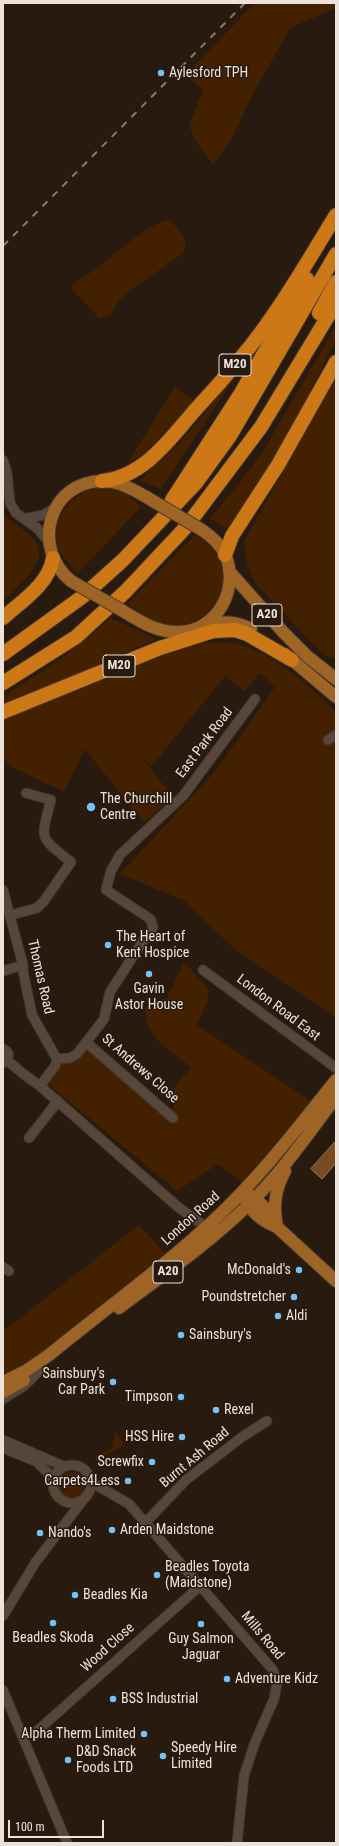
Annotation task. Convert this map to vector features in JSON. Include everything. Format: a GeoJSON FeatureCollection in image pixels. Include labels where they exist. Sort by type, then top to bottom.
{"type":"FeatureCollection","features":[{"type":"Feature","properties":{"kind":"highway","name":"M20"},"geometry":{"type":"LineString","coordinates":[[102,481],[125,476],[151,459],[241,359],[270,320],[336,215]]}},
{"type":"Feature","properties":{"kind":"highway","name":"M20"},"geometry":{"type":"LineString","coordinates":[[154,527],[241,393],[293,305],[336,223]]}},
{"type":"Feature","properties":{"kind":"highway","name":"M20"},"geometry":{"type":"LineString","coordinates":[[3,654],[82,597],[123,560],[196,483],[230,436],[336,254]]}},
{"type":"Feature","properties":{"kind":"highway"},"geometry":{"type":"LineString","coordinates":[[215,489],[278,389],[336,282]]}},
{"type":"Feature","properties":{"kind":"highway"},"geometry":{"type":"LineString","coordinates":[[3,683],[76,636],[126,591],[186,527],[261,427],[336,302]]}},
{"type":"Feature","properties":{"kind":"highway"},"geometry":{"type":"LineString","coordinates":[[225,555],[228,544],[235,530],[278,466],[336,362]]}},
{"type":"Feature","properties":{"kind":"highway"},"geometry":{"type":"LineString","coordinates":[[3,618],[46,577],[52,566],[53,558]]}},
{"type":"Feature","properties":{"kind":"highway","name":"M20"},"geometry":{"type":"LineString","coordinates":[[160,648],[198,627]]}},
{"type":"Feature","properties":{"kind":"highway","name":"M20"},"geometry":{"type":"LineString","coordinates":[[3,712],[160,648],[213,631],[235,630],[248,634],[292,660]]}},
{"type":"Feature","properties":{"kind":"main road"},"geometry":{"type":"LineString","coordinates":[[102,481],[126,486],[202,530],[215,540],[225,555],[229,571],[228,591],[225,600],[214,616],[198,627],[180,632],[161,630],[142,623],[71,581],[59,569],[53,558],[48,541],[50,524],[55,508],[65,496],[77,488],[90,483],[102,481]]}},
{"type":"Feature","properties":{"kind":"main road","name":"A20"},"geometry":{"type":"LineString","coordinates":[[229,571],[283,632],[308,656],[336,679]]}},
{"type":"Feature","properties":{"kind":"main road","name":"A20"},"geometry":{"type":"LineString","coordinates":[[198,627],[225,622],[246,626],[258,632],[336,697]]}},
{"type":"Feature","properties":{"kind":"main road","name":"London Road"},"geometry":{"type":"LineString","coordinates":[[3,1382],[27,1370],[49,1355],[179,1252],[242,1192],[282,1147],[336,1080]]}},
{"type":"Feature","properties":{"kind":"main road","name":"London Road"},"geometry":{"type":"LineString","coordinates":[[3,1392],[38,1371],[119,1308],[182,1262],[217,1233],[251,1202],[312,1129],[336,1097]]}},
{"type":"Feature","properties":{"kind":"main road"},"geometry":{"type":"LineString","coordinates":[[276,1222],[274,1204],[277,1187],[285,1171],[312,1129]]}},
{"type":"Feature","properties":{"kind":"main road"},"geometry":{"type":"LineString","coordinates":[[242,1192],[251,1202],[276,1222],[336,1281]]}},
{"type":"Feature","properties":{"kind":"street"},"geometry":{"type":"LineString","coordinates":[[3,460],[7,473],[10,504],[16,512],[37,528],[48,541]]}},
{"type":"Feature","properties":{"kind":"street"},"geometry":{"type":"LineString","coordinates":[[24,519],[43,515],[55,508]]}},
{"type":"Feature","properties":{"kind":"street","name":"East Park Road"},"geometry":{"type":"LineString","coordinates":[[87,1043],[104,1019],[110,992],[143,941],[150,934],[153,927],[151,920],[146,916],[106,890],[111,871],[120,855],[183,796],[255,699]]}},
{"type":"Feature","properties":{"kind":"street"},"geometry":{"type":"LineString","coordinates":[[11,915],[37,908],[44,901],[71,862],[44,838],[43,830],[51,800],[26,793]]}},
{"type":"Feature","properties":{"kind":"street","name":"Thomas Road"},"geometry":{"type":"LineString","coordinates":[[4,896],[11,915],[23,965],[32,1016],[57,1059]]}},
{"type":"Feature","properties":{"kind":"street"},"geometry":{"type":"LineString","coordinates":[[3,971],[23,965]]}},
{"type":"Feature","properties":{"kind":"street","name":"London Road East"},"geometry":{"type":"LineString","coordinates":[[203,970],[336,1068]]}},
{"type":"Feature","properties":{"kind":"street"},"geometry":{"type":"LineString","coordinates":[[40,1086],[55,1066],[57,1059],[70,1058],[77,1054],[87,1043]]}},
{"type":"Feature","properties":{"kind":"street","name":"St Andrews Close"},"geometry":{"type":"LineString","coordinates":[[87,1043],[173,1118]]}},
{"type":"Feature","properties":{"kind":"street"},"geometry":{"type":"LineString","coordinates":[[3,1049],[8,1053],[5,1061],[58,1101],[178,1207],[205,1228],[217,1233]]}},
{"type":"Feature","properties":{"kind":"street"},"geometry":{"type":"LineString","coordinates":[[29,1138],[58,1101]]}},
{"type":"Feature","properties":{"kind":"street"},"geometry":{"type":"LineString","coordinates":[[3,1399],[24,1386],[38,1371]]}},
{"type":"Feature","properties":{"kind":"street","name":"Burnt Ash Road"},"geometry":{"type":"LineString","coordinates":[[146,1522],[186,1480],[242,1437],[267,1421]]}},
{"type":"Feature","properties":{"kind":"street"},"geometry":{"type":"LineString","coordinates":[[3,1440],[63,1466],[72,1464],[82,1467],[89,1475],[91,1482],[85,1498],[35,1563],[3,1616]]}},
{"type":"Feature","properties":{"kind":"street"},"geometry":{"type":"LineString","coordinates":[[3,1448],[37,1462],[53,1478]]}},
{"type":"Feature","properties":{"kind":"street"},"geometry":{"type":"LineString","coordinates":[[63,1466],[53,1478],[52,1486],[56,1495],[66,1503],[76,1503],[105,1491]]}},
{"type":"Feature","properties":{"kind":"street","name":"Mills Road"},"geometry":{"type":"LineString","coordinates":[[91,1482],[105,1491],[122,1498],[146,1522],[273,1670],[278,1683],[274,1699],[254,1745],[244,1776],[237,1843]]}},
{"type":"Feature","properties":{"kind":"street"},"geometry":{"type":"LineString","coordinates":[[66,1503],[68,1514],[66,1524]]}},
{"type":"Feature","properties":{"kind":"street","name":"Wood Close"},"geometry":{"type":"LineString","coordinates":[[36,1732],[200,1586]]}},
{"type":"Feature","properties":{"kind":"street"},"geometry":{"type":"LineString","coordinates":[[3,1690],[67,1843]]}},
{"type":"Feature","properties":{"kind":"shaded area"},"geometry":{"type":"Polygon","coordinates":[[[255,3],[336,3],[336,8],[290,28],[253,94],[231,140],[213,165],[197,143],[189,126],[203,90],[186,74],[255,3]]]}},
{"type":"Feature","properties":{"kind":"shaded area"},"geometry":{"type":"Polygon","coordinates":[[[170,219],[184,238],[186,246],[183,253],[122,297],[110,315],[99,318],[72,289],[73,283],[86,276],[142,232],[170,219]]]}},
{"type":"Feature","properties":{"kind":"shaded area"},"geometry":{"type":"Polygon","coordinates":[[[336,326],[336,339],[298,416],[265,474],[227,529],[210,519],[259,458],[336,326]]]}},
{"type":"Feature","properties":{"kind":"shaded area"},"geometry":{"type":"Polygon","coordinates":[[[238,373],[161,489],[140,480],[178,445],[238,373]]]}},
{"type":"Feature","properties":{"kind":"shaded area"},"geometry":{"type":"Polygon","coordinates":[[[336,378],[336,660],[323,654],[256,584],[247,564],[244,541],[336,378]]]}},
{"type":"Feature","properties":{"kind":"shaded area"},"geometry":{"type":"Polygon","coordinates":[[[175,386],[195,402],[157,444],[148,452],[128,462],[175,386]]]}},
{"type":"Feature","properties":{"kind":"shaded area"},"geometry":{"type":"Polygon","coordinates":[[[97,486],[111,487],[121,491],[141,507],[78,573],[65,559],[59,547],[56,536],[57,525],[67,506],[86,491],[97,486]]]}},
{"type":"Feature","properties":{"kind":"shaded area"},"geometry":{"type":"Polygon","coordinates":[[[3,515],[32,537],[39,549],[39,557],[30,574],[3,602],[3,515]]]}},
{"type":"Feature","properties":{"kind":"shaded area"},"geometry":{"type":"Polygon","coordinates":[[[195,535],[214,550],[221,564],[223,579],[221,593],[214,605],[204,616],[191,623],[176,626],[161,624],[148,618],[127,604],[195,535]]]}},
{"type":"Feature","properties":{"kind":"shaded area"},"geometry":{"type":"Polygon","coordinates":[[[111,618],[156,639],[105,662],[3,704],[3,697],[62,658],[111,618]]]}},
{"type":"Feature","properties":{"kind":"shaded area"},"geometry":{"type":"Polygon","coordinates":[[[203,642],[234,643],[266,655],[291,672],[336,712],[336,1017],[239,953],[183,900],[120,874],[216,770],[276,686],[259,673],[245,692],[225,676],[151,767],[138,753],[173,797],[144,823],[85,749],[64,792],[10,766],[3,757],[3,720],[170,653],[203,642]]]}},
{"type":"Feature","properties":{"kind":"shaded area"},"geometry":{"type":"Polygon","coordinates":[[[184,962],[208,990],[207,1003],[197,1025],[311,1101],[242,1183],[218,1164],[177,1191],[49,1085],[48,1082],[60,1064],[78,1059],[87,1048],[174,1122],[177,1118],[172,1110],[176,1101],[168,1095],[191,1067],[160,1042],[154,1035],[149,1028],[145,1007],[152,1002],[167,998],[184,962]]]}},
{"type":"Feature","properties":{"kind":"shaded area"},"geometry":{"type":"Polygon","coordinates":[[[335,1142],[336,1163],[322,1179],[311,1169],[335,1142]]]}},
{"type":"Feature","properties":{"kind":"shaded area"},"geometry":{"type":"Polygon","coordinates":[[[139,1225],[165,1253],[52,1347],[3,1375],[3,1331],[139,1225]]]}},
{"type":"Feature","properties":{"kind":"shaded area"},"geometry":{"type":"Polygon","coordinates":[[[115,1434],[117,1434],[123,1443],[121,1447],[96,1461],[95,1457],[112,1448],[115,1434]]]}},
{"type":"Feature","properties":{"kind":"shaded area"},"geometry":{"type":"Polygon","coordinates":[[[70,1472],[80,1476],[84,1486],[80,1496],[70,1500],[60,1496],[56,1486],[60,1476],[70,1472]]]}},
{"type":"Feature","properties":{"kind":"railway"},"geometry":{"type":"LineString","coordinates":[[3,246],[245,3]]}},
{"type":"Feature","properties":{"kind":"place","name":"Aylesford TPH"},"geometry":{"type":"Point","coordinates":[161,73]}},
{"type":"Feature","properties":{"kind":"place","name":"The Churchill Centre"},"geometry":{"type":"Point","coordinates":[91,807]}},
{"type":"Feature","properties":{"kind":"place","name":"The Heart of Kent Hospice"},"geometry":{"type":"Point","coordinates":[108,945]}},
{"type":"Feature","properties":{"kind":"place","name":"Gavin Astor House"},"geometry":{"type":"Point","coordinates":[149,974]}},
{"type":"Feature","properties":{"kind":"place","name":"McDonald's"},"geometry":{"type":"Point","coordinates":[299,1270]}},
{"type":"Feature","properties":{"kind":"place","name":"Poundstretcher"},"geometry":{"type":"Point","coordinates":[294,1297]}},
{"type":"Feature","properties":{"kind":"place","name":"Aldi"},"geometry":{"type":"Point","coordinates":[278,1316]}},
{"type":"Feature","properties":{"kind":"place","name":"Sainsbury's"},"geometry":{"type":"Point","coordinates":[181,1335]}},
{"type":"Feature","properties":{"kind":"place","name":"Sainsbury's Car Park"},"geometry":{"type":"Point","coordinates":[113,1382]}},
{"type":"Feature","properties":{"kind":"place","name":"Timpson"},"geometry":{"type":"Point","coordinates":[181,1397]}},
{"type":"Feature","properties":{"kind":"place","name":"Rexel"},"geometry":{"type":"Point","coordinates":[216,1410]}},
{"type":"Feature","properties":{"kind":"place","name":"HSS Hire"},"geometry":{"type":"Point","coordinates":[182,1437]}},
{"type":"Feature","properties":{"kind":"place","name":"Screwfix"},"geometry":{"type":"Point","coordinates":[152,1462]}},
{"type":"Feature","properties":{"kind":"place","name":"Carpets4Less"},"geometry":{"type":"Point","coordinates":[128,1481]}},
{"type":"Feature","properties":{"kind":"place","name":"Arden Maidstone"},"geometry":{"type":"Point","coordinates":[112,1530]}},
{"type":"Feature","properties":{"kind":"place","name":"Nando's"},"geometry":{"type":"Point","coordinates":[40,1533]}},
{"type":"Feature","properties":{"kind":"place","name":"Beadles Toyota (Maidstone)"},"geometry":{"type":"Point","coordinates":[157,1575]}},
{"type":"Feature","properties":{"kind":"place","name":"Beadles Kia"},"geometry":{"type":"Point","coordinates":[75,1595]}},
{"type":"Feature","properties":{"kind":"place","name":"Beadles Skoda"},"geometry":{"type":"Point","coordinates":[53,1623]}},
{"type":"Feature","properties":{"kind":"place","name":"Guy Salmon Jaguar"},"geometry":{"type":"Point","coordinates":[201,1624]}},
{"type":"Feature","properties":{"kind":"place","name":"Adventure Kidz"},"geometry":{"type":"Point","coordinates":[227,1679]}},
{"type":"Feature","properties":{"kind":"place","name":"BSS Industrial"},"geometry":{"type":"Point","coordinates":[113,1699]}},
{"type":"Feature","properties":{"kind":"place","name":"Alpha Therm Limited"},"geometry":{"type":"Point","coordinates":[144,1734]}},
{"type":"Feature","properties":{"kind":"place","name":"Speedy Hire Limited"},"geometry":{"type":"Point","coordinates":[163,1756]}},
{"type":"Feature","properties":{"kind":"place","name":"D&D Snack Foods LTD"},"geometry":{"type":"Point","coordinates":[68,1760]}}]}
